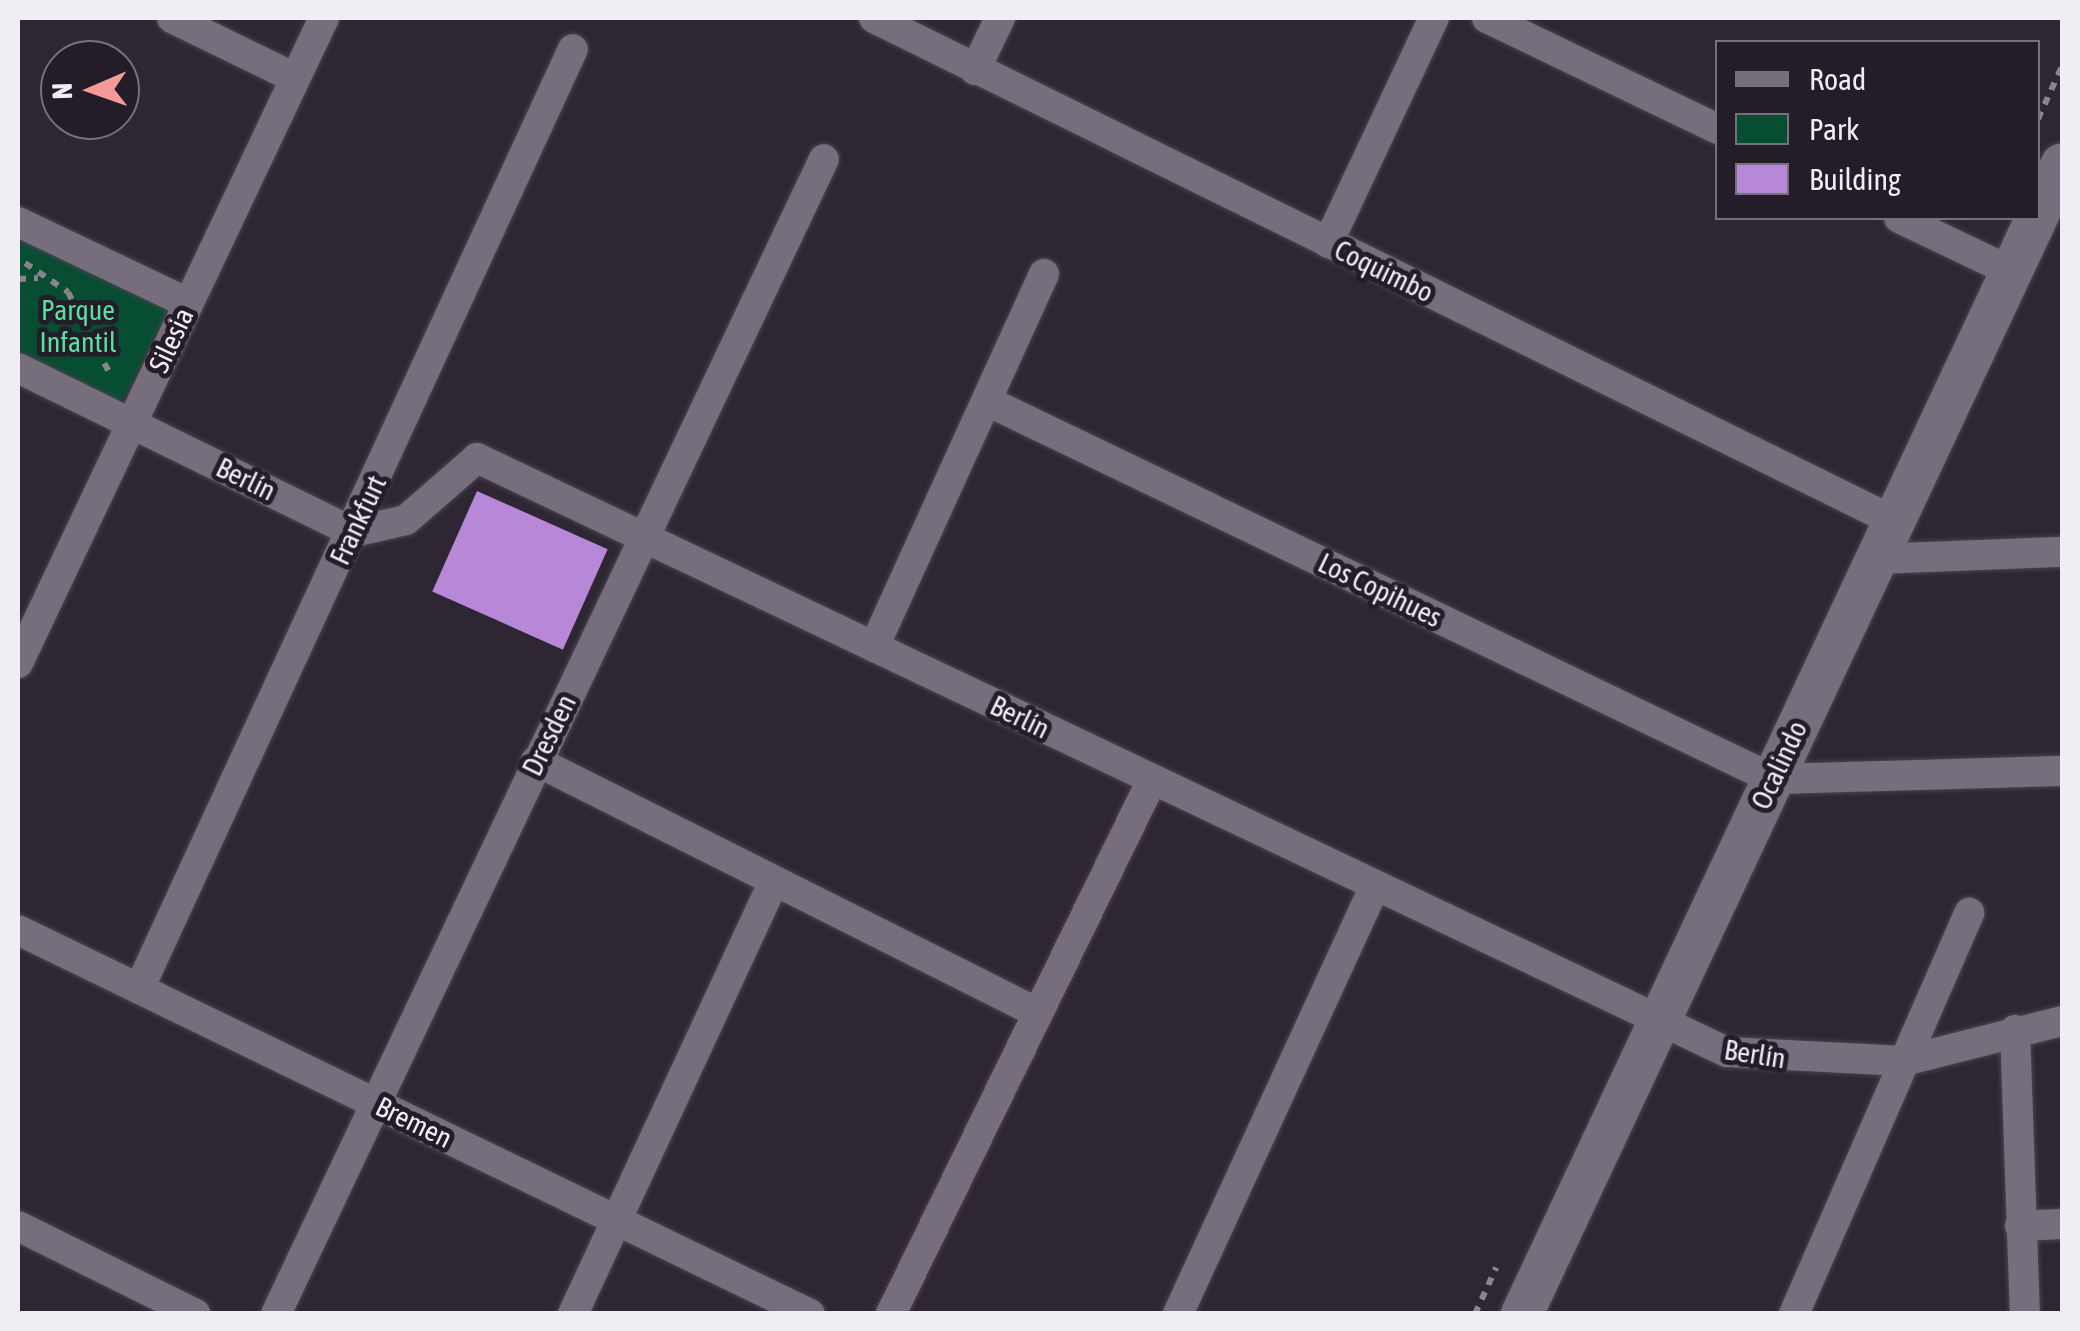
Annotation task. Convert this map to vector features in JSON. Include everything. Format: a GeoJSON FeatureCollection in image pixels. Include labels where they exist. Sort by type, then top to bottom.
{"type":"FeatureCollection","features":[{"type":"Feature","properties":{"kind":"street"},"geometry":{"type":"LineString","coordinates":[[172,18],[295,78]]}},
{"type":"Feature","properties":{"kind":"street","name":"Silesia"},"geometry":{"type":"LineString","coordinates":[[18,663],[324,18]]}},
{"type":"Feature","properties":{"kind":"street","name":"Coquimbo"},"geometry":{"type":"LineString","coordinates":[[874,18],[1328,243],[1886,540]]}},
{"type":"Feature","properties":{"kind":"street"},"geometry":{"type":"LineString","coordinates":[[975,70],[1000,18]]}},
{"type":"Feature","properties":{"kind":"street"},"geometry":{"type":"LineString","coordinates":[[1328,243],[1434,18]]}},
{"type":"Feature","properties":{"kind":"street"},"geometry":{"type":"LineString","coordinates":[[1487,18],[1715,129]]}},
{"type":"Feature","properties":{"kind":"street","name":"Frankfurt"},"geometry":{"type":"LineString","coordinates":[[139,989],[354,532],[573,49]]}},
{"type":"Feature","properties":{"kind":"street","name":"Dresden"},"geometry":{"type":"LineString","coordinates":[[276,1314],[373,1102],[824,159]]}},
{"type":"Feature","properties":{"kind":"street","name":"Ocalindo"},"geometry":{"type":"LineString","coordinates":[[2040,212],[2062,164]]}},
{"type":"Feature","properties":{"kind":"street"},"geometry":{"type":"LineString","coordinates":[[1903,220],[2012,272]]}},
{"type":"Feature","properties":{"kind":"street","name":"Ocalindo"},"geometry":{"type":"LineString","coordinates":[[1522,1314],[2036,220]]}},
{"type":"Feature","properties":{"kind":"street"},"geometry":{"type":"LineString","coordinates":[[18,222],[188,303]]}},
{"type":"Feature","properties":{"kind":"street"},"geometry":{"type":"LineString","coordinates":[[874,648],[1044,274]]}},
{"type":"Feature","properties":{"kind":"street","name":"Berlín"},"geometry":{"type":"LineString","coordinates":[[18,368],[354,532],[406,520],[477,458],[1659,1022],[1756,1058],[1904,1062],[2015,1030],[2062,1022]]}},
{"type":"Feature","properties":{"kind":"street","name":"Los Copihues"},"geometry":{"type":"LineString","coordinates":[[987,400],[1773,779]]}},
{"type":"Feature","properties":{"kind":"street"},"geometry":{"type":"LineString","coordinates":[[1886,540],[2062,552]]}},
{"type":"Feature","properties":{"kind":"street"},"geometry":{"type":"LineString","coordinates":[[536,761],[1036,1012]]}},
{"type":"Feature","properties":{"kind":"street"},"geometry":{"type":"LineString","coordinates":[[1773,779],[2062,771]]}},
{"type":"Feature","properties":{"kind":"street"},"geometry":{"type":"LineString","coordinates":[[891,1314],[1152,780]]}},
{"type":"Feature","properties":{"kind":"street"},"geometry":{"type":"LineString","coordinates":[[574,1314],[774,881]]}},
{"type":"Feature","properties":{"kind":"street"},"geometry":{"type":"LineString","coordinates":[[1178,1314],[1375,886]]}},
{"type":"Feature","properties":{"kind":"street"},"geometry":{"type":"LineString","coordinates":[[1794,1314],[1969,913]]}},
{"type":"Feature","properties":{"kind":"street","name":"Bremen"},"geometry":{"type":"LineString","coordinates":[[18,930],[810,1314]]}},
{"type":"Feature","properties":{"kind":"street"},"geometry":{"type":"LineString","coordinates":[[2015,1030],[2025,1314]]}},
{"type":"Feature","properties":{"kind":"street"},"geometry":{"type":"LineString","coordinates":[[2020,1226],[2062,1224]]}},
{"type":"Feature","properties":{"kind":"street"},"geometry":{"type":"LineString","coordinates":[[18,1226],[196,1314]]}},
{"type":"Feature","properties":{"kind":"path"},"geometry":{"type":"LineString","coordinates":[[2040,115],[2062,66]]}},
{"type":"Feature","properties":{"kind":"path"},"geometry":{"type":"LineString","coordinates":[[18,255],[38,278],[68,292],[132,423]]}},
{"type":"Feature","properties":{"kind":"path"},"geometry":{"type":"LineString","coordinates":[[18,279],[38,278]]}},
{"type":"Feature","properties":{"kind":"green space","name":"Parque Infantil"},"geometry":{"type":"Polygon","coordinates":[[[18,239],[170,307],[124,398],[114,404],[18,359],[18,239]]]}},
{"type":"Feature","properties":{"kind":"building"},"geometry":{"type":"Polygon","coordinates":[[[477,491],[608,549],[563,650],[432,591],[477,491]]]}}]}
